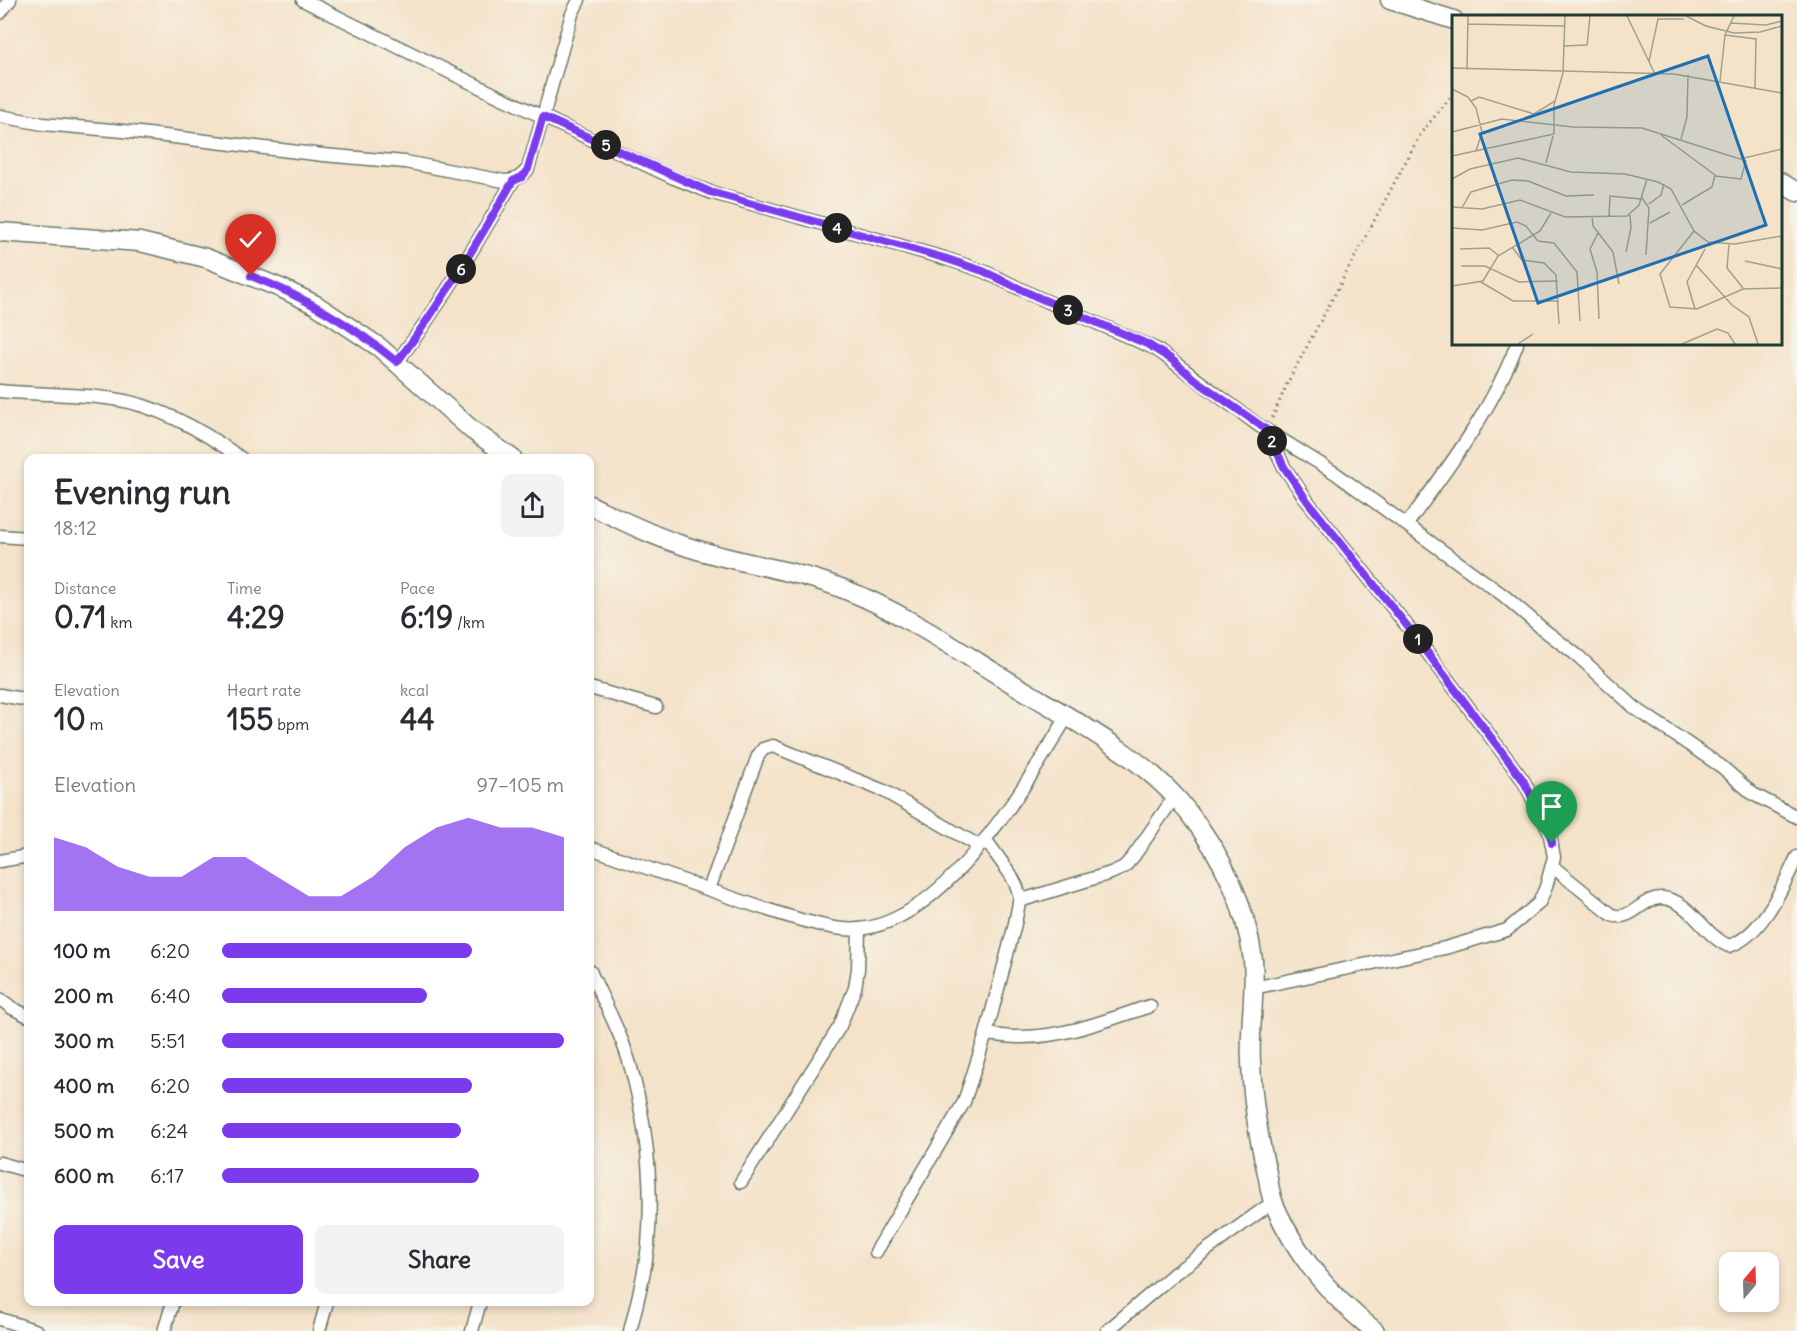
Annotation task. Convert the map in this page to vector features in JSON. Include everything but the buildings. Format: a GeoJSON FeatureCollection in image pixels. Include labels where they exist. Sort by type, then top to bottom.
{"type":"FeatureCollection","features":[{"type":"Feature","properties":{"kind":"street"},"geometry":{"type":"LineString","coordinates":[[0,13],[10,0]]}},
{"type":"Feature","properties":{"kind":"street"},"geometry":{"type":"LineString","coordinates":[[303,0],[543,117],[710,192],[983,271],[1156,349],[1194,379],[1267,430],[1335,472],[1503,595],[1578,656],[1635,708],[1722,767],[1754,795],[1797,817]]}},
{"type":"Feature","properties":{"kind":"street"},"geometry":{"type":"LineString","coordinates":[[0,116],[44,124],[405,162],[504,182],[513,181],[522,177],[528,169],[572,14],[579,0]]}},
{"type":"Feature","properties":{"kind":"street"},"geometry":{"type":"LineString","coordinates":[[1390,0],[1452,19]]}},
{"type":"Feature","properties":{"kind":"street"},"geometry":{"type":"LineString","coordinates":[[397,362],[452,286],[513,181]]}},
{"type":"Feature","properties":{"kind":"street"},"geometry":{"type":"LineString","coordinates":[[1782,183],[1797,192]]}},
{"type":"Feature","properties":{"kind":"street"},"geometry":{"type":"LineString","coordinates":[[0,232],[140,242],[206,258],[283,289],[316,305],[397,362],[472,430],[506,454]]}},
{"type":"Feature","properties":{"kind":"street"},"geometry":{"type":"LineString","coordinates":[[1407,524],[1455,459],[1501,380],[1516,345]]}},
{"type":"Feature","properties":{"kind":"street"},"geometry":{"type":"LineString","coordinates":[[0,391],[116,399],[151,409],[187,424],[235,454]]}},
{"type":"Feature","properties":{"kind":"street"},"geometry":{"type":"LineString","coordinates":[[1253,988],[1445,948],[1507,930],[1539,903],[1554,857],[1549,830],[1523,780],[1412,632],[1308,502],[1284,467],[1267,430]]}},
{"type":"Feature","properties":{"kind":"street"},"geometry":{"type":"LineString","coordinates":[[594,507],[681,545],[780,568],[848,590],[927,632],[1111,744],[1168,788],[1215,850],[1239,902],[1253,961],[1250,1059],[1257,1135],[1273,1202],[1290,1235],[1320,1279],[1347,1310],[1375,1331]]}},
{"type":"Feature","properties":{"kind":"street"},"geometry":{"type":"LineString","coordinates":[[0,536],[24,538]]}},
{"type":"Feature","properties":{"kind":"street"},"geometry":{"type":"LineString","coordinates":[[594,689],[656,707]]}},
{"type":"Feature","properties":{"kind":"street"},"geometry":{"type":"LineString","coordinates":[[0,695],[24,699]]}},
{"type":"Feature","properties":{"kind":"street"},"geometry":{"type":"LineString","coordinates":[[594,850],[762,909],[834,929],[874,927],[920,905],[948,882],[1020,793],[1067,717]]}},
{"type":"Feature","properties":{"kind":"street"},"geometry":{"type":"LineString","coordinates":[[709,890],[758,756],[767,747],[773,746],[865,781],[982,842],[1011,875],[1017,887],[1019,901],[1014,928],[986,1034],[964,1102],[876,1252]]}},
{"type":"Feature","properties":{"kind":"street"},"geometry":{"type":"LineString","coordinates":[[1019,901],[1124,867],[1175,796]]}},
{"type":"Feature","properties":{"kind":"street"},"geometry":{"type":"LineString","coordinates":[[0,861],[24,857]]}},
{"type":"Feature","properties":{"kind":"street"},"geometry":{"type":"LineString","coordinates":[[1552,866],[1612,915],[1623,916],[1652,899],[1660,897],[1681,905],[1707,929],[1715,940],[1729,946],[1740,943],[1766,916],[1797,857]]}},
{"type":"Feature","properties":{"kind":"street"},"geometry":{"type":"LineString","coordinates":[[741,1182],[840,1026],[855,988],[859,929]]}},
{"type":"Feature","properties":{"kind":"street"},"geometry":{"type":"LineString","coordinates":[[594,984],[617,1028],[631,1067],[648,1152],[648,1246],[644,1276],[630,1331]]}},
{"type":"Feature","properties":{"kind":"street"},"geometry":{"type":"LineString","coordinates":[[0,999],[24,1014]]}},
{"type":"Feature","properties":{"kind":"street"},"geometry":{"type":"LineString","coordinates":[[986,1034],[1018,1037],[1081,1029],[1149,1006]]}},
{"type":"Feature","properties":{"kind":"street"},"geometry":{"type":"LineString","coordinates":[[0,1163],[24,1169]]}},
{"type":"Feature","properties":{"kind":"street"},"geometry":{"type":"LineString","coordinates":[[1107,1331],[1175,1273],[1273,1202]]}},
{"type":"Feature","properties":{"kind":"street"},"geometry":{"type":"LineString","coordinates":[[164,1331],[172,1306]]}},
{"type":"Feature","properties":{"kind":"street"},"geometry":{"type":"LineString","coordinates":[[319,1331],[326,1306]]}},
{"type":"Feature","properties":{"kind":"street"},"geometry":{"type":"LineString","coordinates":[[472,1331],[479,1306]]}},
{"type":"Feature","properties":{"kind":"street"},"geometry":{"type":"LineString","coordinates":[[0,1319],[37,1331]]}},
{"type":"Feature","properties":{"kind":"path"},"geometry":{"type":"LineString","coordinates":[[1267,430],[1288,382],[1421,133],[1452,95]]}},
{"type":"Feature","properties":{"kind":"route"},"geometry":{"type":"LineString","coordinates":[[251,276],[316,305],[379,347],[397,362],[452,286],[513,181],[522,177],[528,169],[543,117],[674,178],[710,192],[983,271],[1156,349],[1194,379],[1267,430],[1284,467],[1308,502],[1503,750],[1538,807],[1549,830],[1552,843]]}}]}
